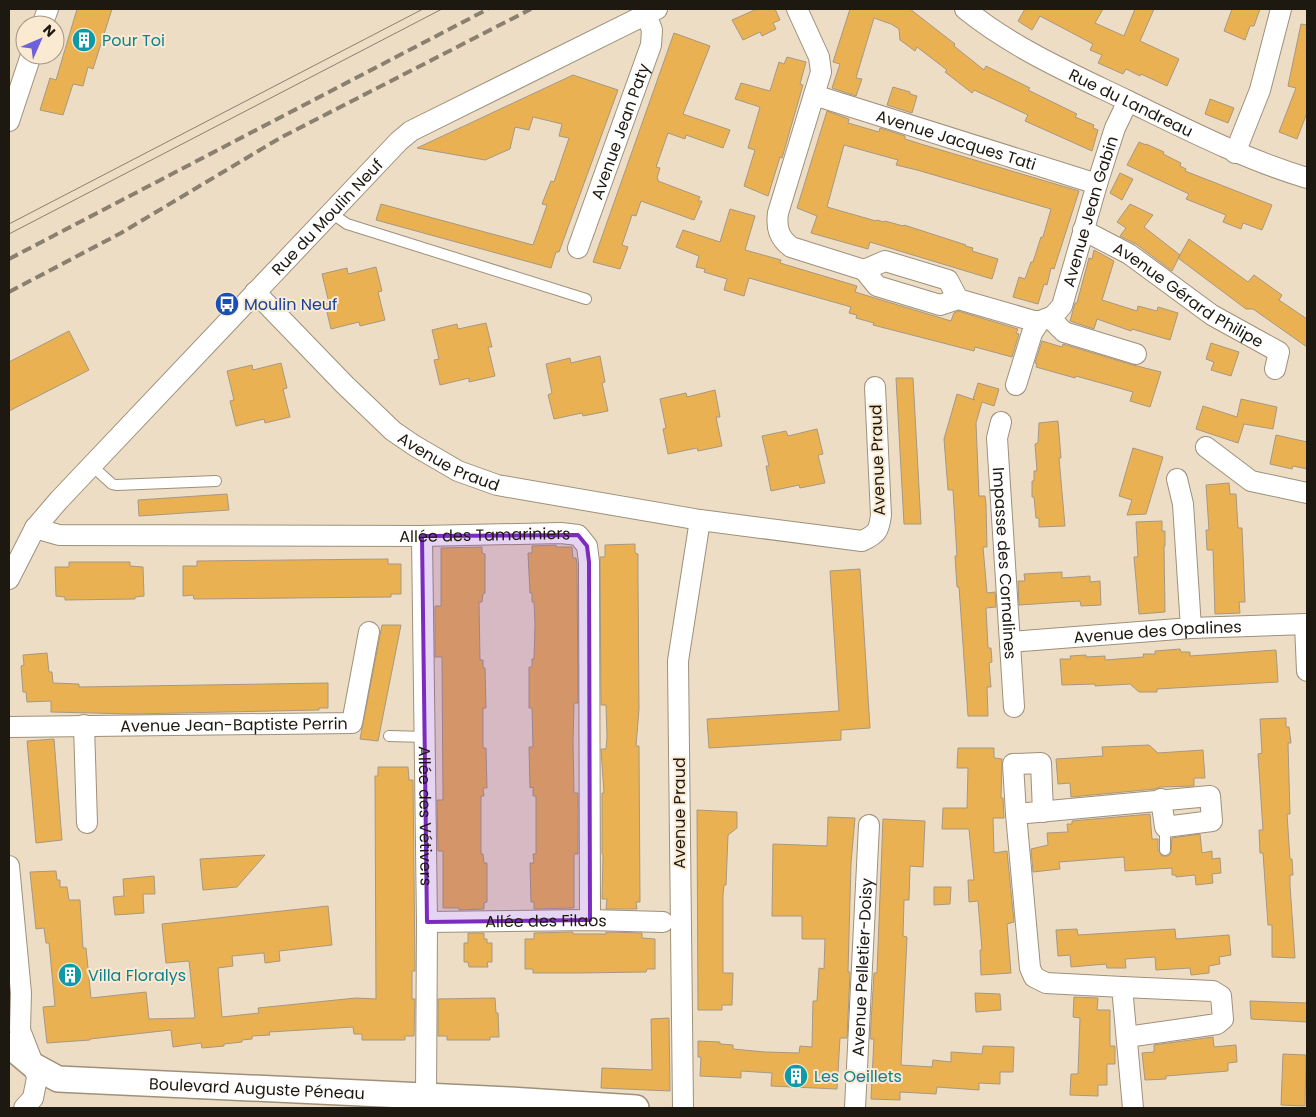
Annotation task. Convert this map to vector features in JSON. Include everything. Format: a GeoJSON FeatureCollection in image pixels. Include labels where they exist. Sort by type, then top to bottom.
{"type":"FeatureCollection","features":[{"type":"Feature","properties":{"kind":"street"},"geometry":{"type":"LineString","coordinates":[[797,9],[819,57],[821,66],[778,213],[777,228],[780,236],[786,243],[798,250],[864,270],[877,286],[940,305],[958,299],[1034,321],[1045,319],[1064,332],[1136,354]]}},
{"type":"Feature","properties":{"kind":"street","name":"Rue du Landreau"},"geometry":{"type":"LineString","coordinates":[[965,9],[988,28],[1016,45],[1128,101],[1235,153],[1307,178]]}},
{"type":"Feature","properties":{"kind":"street"},"geometry":{"type":"LineString","coordinates":[[1235,153],[1260,90],[1280,9]]}},
{"type":"Feature","properties":{"kind":"street","name":"Rue du Moulin Neuf"},"geometry":{"type":"LineString","coordinates":[[9,579],[35,528],[46,514],[399,141],[411,131],[652,12]]}},
{"type":"Feature","properties":{"kind":"street","name":"Avenue Jean Paty"},"geometry":{"type":"LineString","coordinates":[[578,248],[651,44],[652,12]]}},
{"type":"Feature","properties":{"kind":"street"},"geometry":{"type":"LineString","coordinates":[[9,120],[14,84],[25,65]]}},
{"type":"Feature","properties":{"kind":"street","name":"Avenue Jacques Tati"},"geometry":{"type":"LineString","coordinates":[[814,95],[1097,184]]}},
{"type":"Feature","properties":{"kind":"street","name":"Avenue Jean Gabin"},"geometry":{"type":"LineString","coordinates":[[1016,385],[1032,333],[1045,319],[1062,306],[1083,230],[1115,128],[1128,101]]}},
{"type":"Feature","properties":{"kind":"street","name":"Avenue Gérard Philipe"},"geometry":{"type":"LineString","coordinates":[[1083,230],[1129,254],[1212,315],[1279,352],[1275,369]]}},
{"type":"Feature","properties":{"kind":"street"},"geometry":{"type":"LineString","coordinates":[[864,270],[884,261],[930,274],[948,280],[958,299]]}},
{"type":"Feature","properties":{"kind":"street","name":"Avenue Praud"},"geometry":{"type":"LineString","coordinates":[[255,292],[345,385],[393,431],[415,446],[458,470],[497,485],[700,520],[862,541],[872,536],[879,529],[881,515],[875,387]]}},
{"type":"Feature","properties":{"kind":"street","name":"Impasse des Cornalines"},"geometry":{"type":"LineString","coordinates":[[1001,422],[997,438],[1014,707]]}},
{"type":"Feature","properties":{"kind":"street"},"geometry":{"type":"LineString","coordinates":[[1206,446],[1251,481],[1307,493]]}},
{"type":"Feature","properties":{"kind":"street"},"geometry":{"type":"LineString","coordinates":[[1176,479],[1183,504],[1191,628]]}},
{"type":"Feature","properties":{"kind":"street","name":"Avenue Praud"},"geometry":{"type":"LineString","coordinates":[[683,1108],[678,661],[700,520]]}},
{"type":"Feature","properties":{"kind":"street","name":"Allée des Tamariniers"},"geometry":{"type":"LineString","coordinates":[[35,528],[59,535],[422,536],[561,532],[578,535],[587,546],[589,562],[590,920]]}},
{"type":"Feature","properties":{"kind":"street","name":"Allée des Vétivers"},"geometry":{"type":"LineString","coordinates":[[416,1100],[427,922],[422,536]]}},
{"type":"Feature","properties":{"kind":"street","name":"Avenue des Opalines"},"geometry":{"type":"LineString","coordinates":[[1010,642],[1191,628],[1306,624],[1307,671]]}},
{"type":"Feature","properties":{"kind":"street","name":"Avenue Jean-Baptiste Perrin"},"geometry":{"type":"LineString","coordinates":[[9,727],[352,723],[368,632]]}},
{"type":"Feature","properties":{"kind":"street"},"geometry":{"type":"LineString","coordinates":[[84,725],[87,823]]}},
{"type":"Feature","properties":{"kind":"street"},"geometry":{"type":"LineString","coordinates":[[1043,812],[1041,763],[1013,764],[1030,968],[1034,977],[1046,983],[1213,991],[1221,996],[1223,1019],[1217,1024],[1127,1037]]}},
{"type":"Feature","properties":{"kind":"street"},"geometry":{"type":"LineString","coordinates":[[1016,814],[1161,799],[1210,796],[1212,821],[1164,827],[1161,799]]}},
{"type":"Feature","properties":{"kind":"street","name":"Avenue Pelletier-Doisy"},"geometry":{"type":"LineString","coordinates":[[856,1108],[869,825]]}},
{"type":"Feature","properties":{"kind":"street"},"geometry":{"type":"LineString","coordinates":[[9,868],[21,993],[20,1030],[37,1078],[33,1098],[24,1108]]}},
{"type":"Feature","properties":{"kind":"street","name":"Allée des Filaos"},"geometry":{"type":"LineString","coordinates":[[427,922],[590,920],[663,922]]}},
{"type":"Feature","properties":{"kind":"street"},"geometry":{"type":"LineString","coordinates":[[1122,987],[1133,1108]]}},
{"type":"Feature","properties":{"kind":"street","name":"Boulevard Auguste Péneau"},"geometry":{"type":"LineString","coordinates":[[9,1045],[34,1066],[58,1079],[416,1100],[575,1103],[636,1108]]}},
{"type":"Feature","properties":{"kind":"lane"},"geometry":{"type":"LineString","coordinates":[[331,213],[347,224],[586,299]]}},
{"type":"Feature","properties":{"kind":"lane"},"geometry":{"type":"LineString","coordinates":[[91,465],[112,484],[116,485],[216,481]]}},
{"type":"Feature","properties":{"kind":"lane"},"geometry":{"type":"LineString","coordinates":[[389,736],[425,737]]}},
{"type":"Feature","properties":{"kind":"lane"},"geometry":{"type":"LineString","coordinates":[[1164,827],[1165,850]]}},
{"type":"Feature","properties":{"kind":"highlighted area"},"geometry":{"type":"Polygon","coordinates":[[[578,535],[587,546],[589,562],[590,920],[427,922],[422,536],[578,535]]]}},
{"type":"Feature","properties":{"kind":"building"},"geometry":{"type":"Polygon","coordinates":[[[77,9],[112,9],[93,69],[88,67],[83,86],[73,84],[63,115],[40,110],[50,78],[56,80],[60,65],[65,65],[65,50],[77,9]]]}},
{"type":"Feature","properties":{"kind":"building"},"geometry":{"type":"Polygon","coordinates":[[[757,9],[775,9],[780,20],[773,23],[776,29],[762,36],[760,32],[743,40],[732,20],[757,9]]]}},
{"type":"Feature","properties":{"kind":"building"},"geometry":{"type":"Polygon","coordinates":[[[850,9],[910,9],[955,44],[954,46],[984,70],[986,66],[1030,88],[1028,90],[1077,114],[1075,117],[1094,125],[1093,128],[1098,130],[1092,151],[1025,121],[1028,115],[974,90],[972,93],[945,72],[947,70],[917,47],[915,51],[900,40],[899,29],[874,18],[856,78],[862,79],[856,96],[832,88],[840,64],[833,62],[850,9]]]}},
{"type":"Feature","properties":{"kind":"building"},"geometry":{"type":"Polygon","coordinates":[[[1025,9],[1103,9],[1095,23],[1124,36],[1135,9],[1154,9],[1140,41],[1179,59],[1167,86],[1126,69],[1123,74],[1098,63],[1102,55],[1090,50],[1093,44],[1040,16],[1032,30],[1018,21],[1025,9]]]}},
{"type":"Feature","properties":{"kind":"building"},"geometry":{"type":"Polygon","coordinates":[[[1232,9],[1260,9],[1254,26],[1250,26],[1245,40],[1224,31],[1232,9]]]}},
{"type":"Feature","properties":{"kind":"building"},"geometry":{"type":"Polygon","coordinates":[[[1301,24],[1307,25],[1307,113],[1297,139],[1279,132],[1296,88],[1288,86],[1301,24]]]}},
{"type":"Feature","properties":{"kind":"building"},"geometry":{"type":"Polygon","coordinates":[[[674,33],[710,46],[683,114],[730,130],[723,148],[686,135],[685,139],[668,133],[656,167],[660,168],[657,178],[658,181],[700,197],[698,201],[702,201],[694,220],[641,201],[636,216],[632,215],[622,245],[628,247],[620,269],[593,262],[674,33]]]}},
{"type":"Feature","properties":{"kind":"building"},"geometry":{"type":"Polygon","coordinates":[[[787,57],[806,62],[800,84],[803,85],[782,158],[780,157],[768,196],[744,186],[755,150],[748,148],[760,107],[735,99],[741,83],[770,91],[779,62],[784,64],[787,57]]]}},
{"type":"Feature","properties":{"kind":"building"},"geometry":{"type":"Polygon","coordinates":[[[573,75],[618,90],[559,252],[556,252],[551,268],[376,220],[381,204],[533,245],[547,205],[542,204],[551,181],[554,182],[569,138],[559,136],[562,124],[533,117],[529,130],[515,127],[510,149],[485,160],[417,148],[573,75]]]}},
{"type":"Feature","properties":{"kind":"building"},"geometry":{"type":"Polygon","coordinates":[[[893,87],[917,96],[912,113],[887,105],[893,87]]]}},
{"type":"Feature","properties":{"kind":"building"},"geometry":{"type":"Polygon","coordinates":[[[1210,99],[1234,108],[1228,123],[1205,114],[1210,99]]]}},
{"type":"Feature","properties":{"kind":"building"},"geometry":{"type":"Polygon","coordinates":[[[827,111],[849,119],[848,123],[879,132],[880,128],[905,136],[905,139],[1079,191],[1054,269],[1051,268],[1047,285],[1044,284],[1038,304],[1013,297],[1019,277],[1025,279],[1031,262],[1033,262],[1051,209],[896,165],[898,160],[844,145],[827,207],[876,221],[904,225],[973,248],[972,251],[998,259],[992,279],[870,242],[868,249],[811,233],[817,216],[797,208],[827,111]]]}},
{"type":"Feature","properties":{"kind":"building"},"geometry":{"type":"Polygon","coordinates":[[[1139,142],[1164,152],[1163,154],[1181,163],[1180,166],[1186,169],[1185,171],[1272,205],[1262,230],[1243,223],[1241,229],[1223,222],[1226,215],[1186,199],[1189,194],[1127,165],[1139,142]]]}},
{"type":"Feature","properties":{"kind":"building"},"geometry":{"type":"Polygon","coordinates":[[[1120,173],[1133,179],[1122,200],[1110,193],[1120,173]]]}},
{"type":"Feature","properties":{"kind":"building"},"geometry":{"type":"Polygon","coordinates":[[[1130,204],[1153,215],[1144,227],[1180,255],[1172,271],[1136,244],[1120,236],[1126,228],[1117,222],[1130,204]]]}},
{"type":"Feature","properties":{"kind":"building"},"geometry":{"type":"Polygon","coordinates":[[[730,209],[755,216],[745,250],[781,260],[780,263],[857,286],[855,292],[951,321],[954,313],[958,311],[1018,329],[1016,333],[1019,334],[1012,357],[975,347],[974,351],[873,325],[874,323],[856,318],[857,315],[849,313],[851,307],[749,278],[744,296],[724,290],[727,279],[704,272],[705,269],[696,267],[699,256],[676,247],[683,230],[720,242],[730,209]]]}},
{"type":"Feature","properties":{"kind":"building"},"geometry":{"type":"Polygon","coordinates":[[[1189,239],[1248,282],[1254,275],[1282,295],[1279,300],[1307,319],[1307,347],[1253,309],[1246,309],[1178,258],[1189,239]]]}},
{"type":"Feature","properties":{"kind":"building"},"geometry":{"type":"Polygon","coordinates":[[[1094,250],[1114,261],[1102,300],[1137,311],[1138,306],[1157,311],[1158,307],[1178,313],[1170,340],[1132,329],[1131,331],[1097,319],[1094,329],[1070,321],[1075,303],[1077,303],[1089,258],[1092,259],[1094,250]]]}},
{"type":"Feature","properties":{"kind":"building"},"geometry":{"type":"Polygon","coordinates":[[[376,267],[382,291],[378,292],[385,320],[360,326],[359,322],[331,329],[325,304],[329,303],[322,274],[347,268],[348,274],[376,267]]]}},
{"type":"Feature","properties":{"kind":"building"},"geometry":{"type":"Polygon","coordinates":[[[486,323],[492,347],[488,347],[495,376],[469,382],[469,378],[440,385],[434,360],[439,359],[432,330],[457,324],[458,329],[486,323]]]}},
{"type":"Feature","properties":{"kind":"building"},"geometry":{"type":"Polygon","coordinates":[[[69,331],[89,370],[9,411],[9,362],[69,331]]]}},
{"type":"Feature","properties":{"kind":"building"},"geometry":{"type":"Polygon","coordinates":[[[1042,341],[1062,347],[1063,344],[1161,372],[1150,407],[1130,401],[1133,392],[1036,367],[1037,364],[1035,363],[1042,341]]]}},
{"type":"Feature","properties":{"kind":"building"},"geometry":{"type":"Polygon","coordinates":[[[1211,343],[1239,352],[1231,376],[1211,370],[1214,362],[1206,359],[1211,343]]]}},
{"type":"Feature","properties":{"kind":"building"},"geometry":{"type":"Polygon","coordinates":[[[600,356],[605,382],[602,383],[608,411],[583,416],[582,413],[554,419],[548,395],[552,393],[546,364],[570,358],[571,363],[600,356]]]}},
{"type":"Feature","properties":{"kind":"building"},"geometry":{"type":"Polygon","coordinates":[[[281,363],[287,388],[283,389],[290,417],[265,423],[264,419],[236,426],[230,401],[234,400],[227,371],[252,365],[253,370],[281,363]]]}},
{"type":"Feature","properties":{"kind":"building"},"geometry":{"type":"Polygon","coordinates":[[[896,378],[913,378],[921,524],[904,524],[896,378]]]}},
{"type":"Feature","properties":{"kind":"building"},"geometry":{"type":"Polygon","coordinates":[[[978,383],[999,389],[994,406],[982,402],[976,423],[979,496],[985,496],[986,504],[987,547],[983,547],[987,593],[995,592],[996,607],[986,608],[988,648],[991,648],[992,662],[989,663],[991,687],[987,687],[988,716],[968,716],[959,587],[957,587],[953,490],[948,490],[944,439],[957,394],[975,400],[973,399],[978,383]]]}},
{"type":"Feature","properties":{"kind":"building"},"geometry":{"type":"Polygon","coordinates":[[[715,390],[720,417],[716,417],[722,446],[698,451],[697,448],[668,454],[663,429],[666,428],[660,399],[686,393],[687,397],[715,390]]]}},
{"type":"Feature","properties":{"kind":"building"},"geometry":{"type":"Polygon","coordinates":[[[1241,399],[1277,407],[1273,429],[1244,424],[1238,443],[1196,429],[1203,406],[1237,417],[1241,399]]]}},
{"type":"Feature","properties":{"kind":"building"},"geometry":{"type":"Polygon","coordinates":[[[1058,421],[1065,526],[1039,527],[1039,518],[1036,518],[1034,497],[1032,497],[1032,481],[1034,481],[1034,471],[1037,471],[1035,444],[1038,443],[1039,423],[1058,421]]]}},
{"type":"Feature","properties":{"kind":"building"},"geometry":{"type":"Polygon","coordinates":[[[817,429],[823,454],[818,455],[825,483],[800,488],[799,485],[771,491],[766,466],[769,466],[762,436],[786,431],[788,436],[817,429]]]}},
{"type":"Feature","properties":{"kind":"building"},"geometry":{"type":"Polygon","coordinates":[[[1276,435],[1307,442],[1307,469],[1293,466],[1292,469],[1270,464],[1276,435]]]}},
{"type":"Feature","properties":{"kind":"building"},"geometry":{"type":"Polygon","coordinates":[[[1133,448],[1163,457],[1146,514],[1127,515],[1132,500],[1119,496],[1133,448]]]}},
{"type":"Feature","properties":{"kind":"building"},"geometry":{"type":"Polygon","coordinates":[[[1229,483],[1230,494],[1236,494],[1238,528],[1242,528],[1245,602],[1239,602],[1240,613],[1215,614],[1213,550],[1207,550],[1206,530],[1209,530],[1206,485],[1229,483]]]}},
{"type":"Feature","properties":{"kind":"building"},"geometry":{"type":"Polygon","coordinates":[[[227,494],[229,510],[139,516],[138,500],[227,494]]]}},
{"type":"Feature","properties":{"kind":"building"},"geometry":{"type":"Polygon","coordinates":[[[1162,521],[1162,531],[1165,531],[1165,612],[1139,614],[1134,557],[1138,557],[1136,522],[1162,521]]]}},
{"type":"Feature","properties":{"kind":"building"},"geometry":{"type":"Polygon","coordinates":[[[635,544],[635,553],[638,554],[639,709],[636,746],[639,746],[640,902],[636,902],[637,909],[606,909],[607,899],[602,899],[602,793],[604,793],[601,749],[606,749],[607,737],[606,705],[601,705],[600,557],[605,557],[605,545],[635,544]]]}},
{"type":"Feature","properties":{"kind":"building"},"geometry":{"type":"Polygon","coordinates":[[[556,545],[556,547],[572,547],[573,558],[576,558],[577,563],[578,703],[574,703],[573,742],[574,793],[578,793],[578,854],[574,854],[574,908],[534,909],[534,902],[531,902],[530,863],[534,863],[533,854],[536,854],[536,796],[533,796],[533,787],[530,788],[529,747],[533,747],[532,708],[529,708],[529,667],[532,667],[532,659],[534,659],[535,624],[534,602],[532,602],[532,593],[530,593],[528,553],[532,553],[532,546],[556,545]]]}},
{"type":"Feature","properties":{"kind":"building"},"geometry":{"type":"Polygon","coordinates":[[[482,547],[482,553],[485,554],[485,593],[483,594],[482,602],[479,602],[480,660],[483,660],[483,667],[485,668],[486,708],[483,708],[483,748],[486,748],[487,788],[483,788],[484,796],[481,796],[481,854],[483,854],[484,863],[487,863],[487,902],[484,903],[484,909],[459,910],[459,908],[443,908],[443,851],[438,851],[437,800],[443,800],[442,657],[435,657],[435,606],[441,606],[441,548],[482,547]]]}},
{"type":"Feature","properties":{"kind":"building"},"geometry":{"type":"Polygon","coordinates":[[[388,559],[388,564],[401,564],[401,594],[391,594],[391,597],[194,599],[193,595],[183,596],[183,566],[197,566],[197,561],[388,559]]]}},
{"type":"Feature","properties":{"kind":"building"},"geometry":{"type":"Polygon","coordinates":[[[69,562],[130,562],[130,566],[143,567],[144,596],[135,597],[135,599],[65,600],[65,597],[56,596],[55,567],[69,567],[69,562]]]}},
{"type":"Feature","properties":{"kind":"building"},"geometry":{"type":"Polygon","coordinates":[[[860,569],[870,728],[841,730],[841,740],[709,748],[707,719],[839,711],[830,571],[860,569]]]}},
{"type":"Feature","properties":{"kind":"building"},"geometry":{"type":"Polygon","coordinates":[[[1062,572],[1062,578],[1090,576],[1090,582],[1100,581],[1101,605],[1081,606],[1080,601],[1019,605],[1018,581],[1025,581],[1024,574],[1062,572]]]}},
{"type":"Feature","properties":{"kind":"building"},"geometry":{"type":"Polygon","coordinates":[[[382,625],[401,625],[378,741],[360,739],[382,625]]]}},
{"type":"Feature","properties":{"kind":"building"},"geometry":{"type":"Polygon","coordinates":[[[1180,649],[1181,652],[1190,652],[1190,656],[1276,650],[1278,682],[1157,689],[1157,692],[1139,692],[1130,684],[1062,685],[1060,659],[1071,659],[1070,656],[1086,655],[1086,657],[1105,656],[1105,660],[1144,657],[1143,654],[1155,654],[1155,651],[1180,649]]]}},
{"type":"Feature","properties":{"kind":"building"},"geometry":{"type":"Polygon","coordinates":[[[47,653],[49,672],[52,672],[53,683],[79,684],[79,687],[328,683],[328,708],[319,708],[319,710],[132,714],[51,712],[51,701],[27,702],[26,692],[23,692],[21,666],[24,665],[23,655],[47,653]]]}},
{"type":"Feature","properties":{"kind":"building"},"geometry":{"type":"Polygon","coordinates":[[[1286,718],[1286,727],[1289,727],[1291,743],[1288,743],[1290,814],[1287,814],[1293,875],[1290,875],[1290,885],[1295,958],[1272,957],[1272,925],[1268,925],[1263,853],[1260,853],[1259,830],[1263,830],[1258,754],[1262,753],[1260,719],[1286,718]]]}},
{"type":"Feature","properties":{"kind":"building"},"geometry":{"type":"Polygon","coordinates":[[[54,739],[62,840],[36,843],[27,741],[54,739]]]}},
{"type":"Feature","properties":{"kind":"building"},"geometry":{"type":"Polygon","coordinates":[[[1149,745],[1158,753],[1203,750],[1205,778],[1194,778],[1194,786],[1160,787],[1071,797],[1070,783],[1058,784],[1056,759],[1103,756],[1102,747],[1149,745]]]}},
{"type":"Feature","properties":{"kind":"building"},"geometry":{"type":"Polygon","coordinates":[[[958,748],[994,748],[994,758],[1002,759],[1001,798],[1003,798],[1004,818],[993,818],[994,853],[1007,851],[1014,922],[1007,924],[1011,973],[981,975],[980,950],[982,950],[978,901],[969,902],[968,880],[974,880],[969,829],[942,829],[943,808],[967,808],[968,768],[957,768],[958,748]]]}},
{"type":"Feature","properties":{"kind":"building"},"geometry":{"type":"Polygon","coordinates":[[[378,767],[408,767],[409,780],[413,780],[415,971],[412,971],[412,999],[415,999],[414,1036],[405,1036],[405,1040],[362,1040],[362,1034],[354,1034],[353,1027],[269,1032],[270,1035],[252,1036],[252,1039],[242,1040],[242,1042],[202,1048],[201,1043],[173,1047],[171,1030],[47,1043],[43,1007],[55,1006],[49,943],[46,943],[44,928],[36,929],[30,872],[56,871],[57,880],[60,880],[60,887],[67,887],[69,900],[80,900],[83,948],[86,948],[91,998],[146,992],[149,1019],[195,1018],[189,961],[166,963],[162,924],[328,906],[332,945],[279,951],[280,961],[265,963],[264,953],[232,956],[233,966],[218,968],[222,1017],[259,1013],[258,1008],[356,998],[376,999],[375,776],[378,776],[378,767]]]}},
{"type":"Feature","properties":{"kind":"building"},"geometry":{"type":"Polygon","coordinates":[[[697,810],[737,812],[737,828],[728,835],[726,885],[724,885],[723,895],[723,973],[733,973],[732,1005],[722,1005],[722,1010],[698,1010],[697,810]]]}},
{"type":"Feature","properties":{"kind":"building"},"geometry":{"type":"Polygon","coordinates":[[[1150,814],[1152,839],[1158,839],[1158,850],[1162,856],[1168,856],[1171,853],[1172,838],[1200,834],[1202,853],[1212,851],[1212,859],[1220,858],[1221,873],[1212,874],[1213,883],[1196,885],[1195,875],[1176,877],[1176,875],[1172,875],[1172,868],[1125,871],[1124,857],[1059,862],[1060,869],[1033,872],[1031,849],[1048,845],[1047,833],[1068,832],[1067,824],[1072,824],[1072,821],[1150,814]]]}},
{"type":"Feature","properties":{"kind":"building"},"geometry":{"type":"Polygon","coordinates":[[[828,817],[855,818],[851,863],[847,1038],[840,1038],[837,1089],[771,1086],[772,1073],[741,1071],[741,1078],[700,1076],[701,1057],[698,1057],[698,1041],[720,1042],[720,1044],[733,1045],[733,1049],[765,1052],[799,1053],[800,1046],[812,1047],[813,1001],[817,1001],[819,968],[824,969],[825,939],[802,939],[802,916],[772,916],[773,844],[827,846],[828,817]]]}},
{"type":"Feature","properties":{"kind":"building"},"geometry":{"type":"Polygon","coordinates":[[[883,819],[925,821],[923,867],[910,866],[909,900],[904,900],[903,936],[907,937],[901,1065],[932,1067],[933,1060],[951,1062],[951,1052],[982,1054],[983,1046],[1014,1047],[1013,1072],[1000,1072],[1000,1084],[979,1083],[979,1090],[937,1087],[936,1094],[900,1092],[900,1100],[871,1099],[874,1039],[870,1039],[874,973],[877,973],[883,819]]]}},
{"type":"Feature","properties":{"kind":"building"},"geometry":{"type":"Polygon","coordinates":[[[265,855],[237,887],[203,890],[200,859],[265,855]]]}},
{"type":"Feature","properties":{"kind":"building"},"geometry":{"type":"Polygon","coordinates":[[[154,876],[155,894],[143,894],[144,913],[115,915],[113,897],[124,896],[123,879],[154,876]]]}},
{"type":"Feature","properties":{"kind":"building"},"geometry":{"type":"Polygon","coordinates":[[[934,887],[951,887],[950,904],[934,905],[934,887]]]}},
{"type":"Feature","properties":{"kind":"building"},"geometry":{"type":"Polygon","coordinates":[[[1077,929],[1078,935],[1175,929],[1176,939],[1229,935],[1231,955],[1219,957],[1220,964],[1209,966],[1209,973],[1191,975],[1190,968],[1156,970],[1155,957],[1125,959],[1126,968],[1107,968],[1106,964],[1071,967],[1070,955],[1058,956],[1056,930],[1077,929]]]}},
{"type":"Feature","properties":{"kind":"building"},"geometry":{"type":"Polygon","coordinates":[[[573,932],[573,934],[606,934],[606,932],[642,933],[642,938],[655,939],[655,969],[647,969],[646,972],[533,973],[533,969],[525,969],[525,939],[534,939],[534,933],[573,932]]]}},
{"type":"Feature","properties":{"kind":"building"},"geometry":{"type":"Polygon","coordinates":[[[468,933],[484,933],[484,939],[487,939],[487,943],[492,943],[492,962],[487,962],[488,967],[469,967],[468,962],[464,962],[464,943],[468,943],[468,933]]]}},
{"type":"Feature","properties":{"kind":"building"},"geometry":{"type":"Polygon","coordinates":[[[975,993],[1000,994],[1001,1010],[976,1012],[975,993]]]}},
{"type":"Feature","properties":{"kind":"building"},"geometry":{"type":"Polygon","coordinates":[[[1074,997],[1098,998],[1097,1010],[1110,1010],[1110,1046],[1115,1046],[1115,1064],[1107,1064],[1107,1085],[1098,1085],[1098,1096],[1070,1095],[1071,1074],[1078,1074],[1080,1018],[1073,1017],[1074,997]]]}},
{"type":"Feature","properties":{"kind":"building"},"geometry":{"type":"Polygon","coordinates":[[[495,998],[499,1037],[490,1037],[490,1040],[447,1040],[447,1036],[438,1036],[438,999],[495,998]]]}},
{"type":"Feature","properties":{"kind":"building"},"geometry":{"type":"Polygon","coordinates":[[[1250,1001],[1307,1003],[1307,1022],[1251,1019],[1250,1001]]]}},
{"type":"Feature","properties":{"kind":"building"},"geometry":{"type":"Polygon","coordinates":[[[669,1018],[670,1091],[601,1088],[602,1068],[652,1070],[651,1019],[669,1018]]]}},
{"type":"Feature","properties":{"kind":"building"},"geometry":{"type":"Polygon","coordinates":[[[1213,1037],[1214,1047],[1236,1045],[1237,1062],[1228,1063],[1228,1071],[1166,1076],[1166,1079],[1145,1080],[1142,1053],[1154,1052],[1154,1045],[1213,1037]]]}},
{"type":"Feature","properties":{"kind":"building"},"geometry":{"type":"Polygon","coordinates":[[[1283,1054],[1306,1055],[1305,1106],[1281,1105],[1283,1054]]]}},
{"type":"Feature","properties":{"kind":"tram line"},"geometry":{"type":"LineString","coordinates":[[9,224],[423,9]]}},
{"type":"Feature","properties":{"kind":"tram line"},"geometry":{"type":"LineString","coordinates":[[9,234],[442,9]]}},
{"type":"Feature","properties":{"kind":"railway"},"geometry":{"type":"LineString","coordinates":[[9,259],[488,9]]}},
{"type":"Feature","properties":{"kind":"railway"},"geometry":{"type":"LineString","coordinates":[[9,292],[121,233],[280,138],[531,9]]}},
{"type":"Feature","properties":{"kind":"place","name":"Pour Toi"},"geometry":{"type":"Point","coordinates":[84,40]}},
{"type":"Feature","properties":{"kind":"place","name":"Moulin Neuf"},"geometry":{"type":"Point","coordinates":[227,304]}},
{"type":"Feature","properties":{"kind":"place","name":"Villa Floralys"},"geometry":{"type":"Point","coordinates":[70,975]}},
{"type":"Feature","properties":{"kind":"place","name":"Les Oeillets"},"geometry":{"type":"Point","coordinates":[796,1076]}}]}
